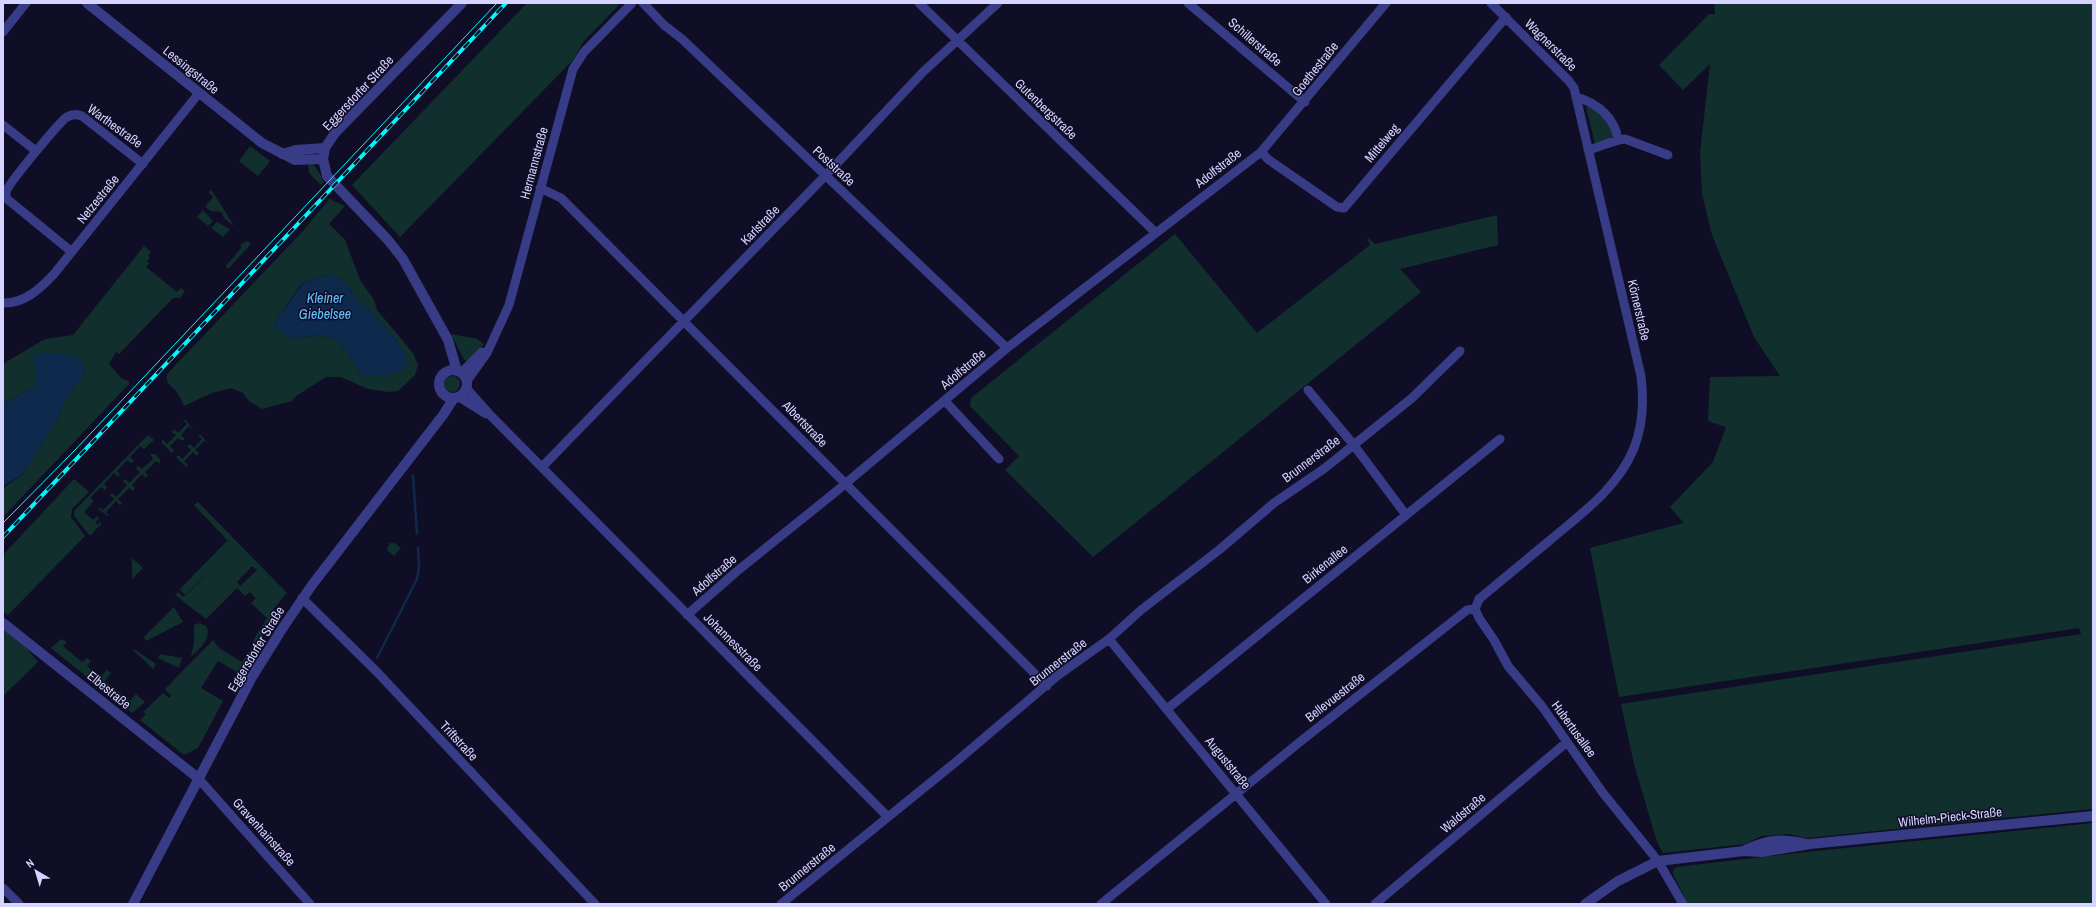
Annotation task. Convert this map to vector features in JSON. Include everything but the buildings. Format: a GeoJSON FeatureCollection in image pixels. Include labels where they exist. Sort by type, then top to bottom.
{"type":"FeatureCollection","features":[{"type":"Feature","properties":{"kind":"street"},"geometry":{"type":"LineString","coordinates":[[3,32],[26,3]]}},
{"type":"Feature","properties":{"kind":"street","name":"Lessingstraße"},"geometry":{"type":"LineString","coordinates":[[88,3],[262,143],[295,160],[323,159]]}},
{"type":"Feature","properties":{"kind":"street","name":"Eggersdorfer Straße"},"geometry":{"type":"LineString","coordinates":[[133,904],[252,677],[302,598],[456,397],[463,378],[448,340],[403,259],[383,234],[330,180],[323,166],[325,148],[335,133],[462,3]]}},
{"type":"Feature","properties":{"kind":"street","name":"Hermannstraße"},"geometry":{"type":"LineString","coordinates":[[463,378],[479,366],[498,331],[509,305],[574,69],[584,52],[632,3]]}},
{"type":"Feature","properties":{"kind":"street","name":"Poststraße"},"geometry":{"type":"LineString","coordinates":[[643,3],[664,25],[682,39],[1007,348]]}},
{"type":"Feature","properties":{"kind":"street","name":"Gutenbergstraße"},"geometry":{"type":"LineString","coordinates":[[919,3],[959,40],[1156,233]]}},
{"type":"Feature","properties":{"kind":"street","name":"Karlstraße"},"geometry":{"type":"LineString","coordinates":[[542,467],[826,176],[923,72],[998,3]]}},
{"type":"Feature","properties":{"kind":"street","name":"Schillerstraße"},"geometry":{"type":"LineString","coordinates":[[1188,3],[1304,102]]}},
{"type":"Feature","properties":{"kind":"street","name":"Goethestraße"},"geometry":{"type":"LineString","coordinates":[[1262,151],[1386,3]]}},
{"type":"Feature","properties":{"kind":"street","name":"Wagnerstraße"},"geometry":{"type":"LineString","coordinates":[[1491,3],[1569,81],[1577,97]]}},
{"type":"Feature","properties":{"kind":"street","name":"Mittelweg"},"geometry":{"type":"LineString","coordinates":[[1262,151],[1269,160],[1337,207],[1344,208],[1506,18]]}},
{"type":"Feature","properties":{"kind":"street","name":"Netzestraße"},"geometry":{"type":"LineString","coordinates":[[3,303],[22,299],[36,291],[54,274],[199,93]]}},
{"type":"Feature","properties":{"kind":"street"},"geometry":{"type":"LineString","coordinates":[[1577,97],[1596,105],[1604,112],[1616,128],[1618,140]]}},
{"type":"Feature","properties":{"kind":"street","name":"Körnerstraße"},"geometry":{"type":"LineString","coordinates":[[1577,97],[1641,376],[1643,395],[1639,432],[1628,461],[1609,487],[1583,512]]}},
{"type":"Feature","properties":{"kind":"street","name":"Warthestraße"},"geometry":{"type":"LineString","coordinates":[[72,252],[7,199],[7,189],[36,152],[67,116],[75,114],[82,116],[143,164]]}},
{"type":"Feature","properties":{"kind":"street"},"geometry":{"type":"LineString","coordinates":[[3,125],[36,152]]}},
{"type":"Feature","properties":{"kind":"street"},"geometry":{"type":"LineString","coordinates":[[1588,150],[1607,145],[1618,140],[1629,140],[1668,155]]}},
{"type":"Feature","properties":{"kind":"street"},"geometry":{"type":"LineString","coordinates":[[282,154],[296,150],[325,148]]}},
{"type":"Feature","properties":{"kind":"street","name":"Adolfstraße"},"geometry":{"type":"LineString","coordinates":[[688,615],[736,572],[845,484],[1007,348],[1262,151]]}},
{"type":"Feature","properties":{"kind":"street","name":"Albertstraße"},"geometry":{"type":"LineString","coordinates":[[540,188],[561,198],[685,320],[845,484],[901,538],[1047,686]]}},
{"type":"Feature","properties":{"kind":"street","name":"Eggersdorfer Straße"},"geometry":{"type":"LineString","coordinates":[[432,428],[442,402],[440,381],[445,373],[446,356],[440,326]]}},
{"type":"Feature","properties":{"kind":"street","name":"Brunnerstraße"},"geometry":{"type":"LineString","coordinates":[[781,904],[1047,686],[1109,639],[1141,610],[1219,550],[1274,503],[1325,468],[1412,398],[1460,351]]}},
{"type":"Feature","properties":{"kind":"street"},"geometry":{"type":"LineString","coordinates":[[445,373],[463,378]]}},
{"type":"Feature","properties":{"kind":"street","name":"Johannesstraße"},"geometry":{"type":"LineString","coordinates":[[463,378],[492,417],[888,817]]}},
{"type":"Feature","properties":{"kind":"street","name":"Brunnerstraße"},"geometry":{"type":"LineString","coordinates":[[1308,390],[1353,444],[1406,515]]}},
{"type":"Feature","properties":{"kind":"street"},"geometry":{"type":"LineString","coordinates":[[441,391],[445,395],[456,397]]}},
{"type":"Feature","properties":{"kind":"street","name":"Johannesstraße"},"geometry":{"type":"LineString","coordinates":[[456,397],[492,417]]}},
{"type":"Feature","properties":{"kind":"street"},"geometry":{"type":"LineString","coordinates":[[945,401],[999,459]]}},
{"type":"Feature","properties":{"kind":"street","name":"Birkenallee"},"geometry":{"type":"LineString","coordinates":[[1168,709],[1500,439]]}},
{"type":"Feature","properties":{"kind":"street","name":"Bellevuestraße"},"geometry":{"type":"LineString","coordinates":[[1101,904],[1463,613],[1475,609],[1479,599],[1583,512]]}},
{"type":"Feature","properties":{"kind":"street","name":"Triftstraße"},"geometry":{"type":"LineString","coordinates":[[302,598],[377,672],[595,904]]}},
{"type":"Feature","properties":{"kind":"street","name":"Hubertusallee"},"geometry":{"type":"LineString","coordinates":[[1475,609],[1508,666],[1568,742],[1603,793],[1658,861],[1683,904]]}},
{"type":"Feature","properties":{"kind":"street","name":"Elbestraße"},"geometry":{"type":"LineString","coordinates":[[3,623],[198,778]]}},
{"type":"Feature","properties":{"kind":"street","name":"Auguststraße"},"geometry":{"type":"LineString","coordinates":[[1109,639],[1168,709],[1326,904]]}},
{"type":"Feature","properties":{"kind":"street","name":"Waldstraße"},"geometry":{"type":"LineString","coordinates":[[1375,904],[1568,742]]}},
{"type":"Feature","properties":{"kind":"street","name":"Gravenhainstraße"},"geometry":{"type":"LineString","coordinates":[[198,778],[310,904]]}},
{"type":"Feature","properties":{"kind":"street","name":"Wilhelm-Pieck-Straße"},"geometry":{"type":"LineString","coordinates":[[1584,904],[1618,881],[1658,861],[1744,851],[1762,852],[1810,844],[2093,816]]}},
{"type":"Feature","properties":{"kind":"street"},"geometry":{"type":"LineString","coordinates":[[3,888],[19,904]]}},
{"type":"Feature","properties":{"kind":"green space"},"geometry":{"type":"Polygon","coordinates":[[[527,3],[618,3],[619,5],[584,41],[573,60],[400,237],[352,185],[527,3]]]}},
{"type":"Feature","properties":{"kind":"green space"},"geometry":{"type":"Polygon","coordinates":[[[1714,3],[2093,3],[2093,809],[1806,838],[1789,834],[1761,836],[1745,844],[1663,853],[1657,842],[1634,764],[1621,704],[2081,634],[2079,628],[1619,697],[1590,548],[1684,523],[1670,507],[1713,462],[1726,427],[1708,421],[1710,377],[1780,376],[1754,337],[1712,235],[1702,194],[1700,153],[1710,64],[1683,90],[1659,65],[1709,14],[1715,14],[1714,3]]]}},
{"type":"Feature","properties":{"kind":"green space"},"geometry":{"type":"Polygon","coordinates":[[[1591,106],[1596,108],[1614,131],[1613,138],[1595,144],[1586,107],[1591,106]]]}},
{"type":"Feature","properties":{"kind":"green space"},"geometry":{"type":"Polygon","coordinates":[[[250,146],[270,161],[258,176],[239,161],[250,146]]]}},
{"type":"Feature","properties":{"kind":"green space"},"geometry":{"type":"Polygon","coordinates":[[[308,162],[314,165],[320,173],[324,182],[321,185],[309,173],[308,162]]]}},
{"type":"Feature","properties":{"kind":"green space"},"geometry":{"type":"Polygon","coordinates":[[[210,190],[213,192],[234,226],[225,219],[221,212],[211,211],[205,207],[213,197],[209,193],[210,190]]]}},
{"type":"Feature","properties":{"kind":"green space"},"geometry":{"type":"Polygon","coordinates":[[[330,198],[333,201],[345,206],[329,224],[345,240],[360,280],[374,300],[377,310],[413,353],[418,365],[415,375],[398,391],[389,392],[368,389],[341,377],[326,377],[296,396],[292,401],[262,409],[249,401],[243,393],[231,388],[212,393],[184,406],[176,391],[168,382],[168,373],[303,231],[330,198]],[[332,274],[303,282],[273,324],[291,340],[317,336],[327,337],[334,340],[341,345],[361,375],[397,341],[373,313],[355,298],[347,284],[332,274]]]}},
{"type":"Feature","properties":{"kind":"green space"},"geometry":{"type":"Polygon","coordinates":[[[203,210],[213,221],[208,226],[197,217],[203,210]]]}},
{"type":"Feature","properties":{"kind":"green space"},"geometry":{"type":"Polygon","coordinates":[[[1497,215],[1498,245],[1400,269],[1421,292],[1093,557],[1005,470],[1019,456],[970,406],[971,398],[1175,234],[1257,333],[1370,245],[1367,237],[1375,244],[1497,215]]]}},
{"type":"Feature","properties":{"kind":"green space"},"geometry":{"type":"Polygon","coordinates":[[[217,222],[230,229],[223,237],[211,228],[217,222]]]}},
{"type":"Feature","properties":{"kind":"green space"},"geometry":{"type":"Polygon","coordinates":[[[247,241],[251,244],[228,269],[226,266],[242,247],[240,245],[247,241]]]}},
{"type":"Feature","properties":{"kind":"green space"},"geometry":{"type":"Polygon","coordinates":[[[144,246],[151,252],[148,255],[150,258],[147,261],[149,263],[146,267],[177,292],[181,288],[185,291],[180,298],[173,298],[119,354],[116,352],[109,364],[121,378],[130,382],[128,385],[3,517],[3,488],[23,474],[56,421],[65,402],[85,372],[75,356],[32,356],[35,365],[35,386],[3,404],[3,364],[45,339],[73,335],[144,246]]]}},
{"type":"Feature","properties":{"kind":"green space"},"geometry":{"type":"Polygon","coordinates":[[[451,334],[477,339],[484,344],[469,361],[464,360],[451,334]]]}},
{"type":"Feature","properties":{"kind":"green space"},"geometry":{"type":"Polygon","coordinates":[[[452,376],[458,378],[460,384],[458,390],[452,392],[446,390],[444,384],[446,378],[452,376]]]}},
{"type":"Feature","properties":{"kind":"green space"},"geometry":{"type":"Polygon","coordinates":[[[183,420],[186,420],[193,430],[189,426],[181,435],[185,439],[182,441],[178,438],[170,446],[174,450],[172,453],[161,442],[163,440],[167,444],[176,435],[172,432],[174,429],[178,433],[187,424],[183,420]]]}},
{"type":"Feature","properties":{"kind":"green space"},"geometry":{"type":"Polygon","coordinates":[[[148,435],[154,440],[144,449],[140,446],[130,457],[134,461],[131,463],[127,460],[117,471],[120,474],[118,477],[114,473],[104,484],[107,488],[105,490],[101,487],[90,498],[94,501],[84,512],[93,520],[97,516],[99,519],[95,522],[98,525],[101,521],[101,524],[90,536],[74,516],[74,511],[148,435]]]}},
{"type":"Feature","properties":{"kind":"green space"},"geometry":{"type":"Polygon","coordinates":[[[198,435],[201,435],[208,444],[204,441],[195,450],[199,453],[197,456],[193,452],[184,461],[188,465],[186,467],[176,457],[179,455],[182,459],[191,450],[187,446],[190,444],[194,448],[202,439],[198,435]]]}},
{"type":"Feature","properties":{"kind":"green space"},"geometry":{"type":"Polygon","coordinates":[[[150,454],[155,454],[160,459],[160,464],[156,461],[145,472],[148,475],[146,478],[142,474],[132,485],[135,489],[133,491],[129,488],[118,499],[122,503],[120,505],[116,501],[106,512],[109,516],[107,516],[99,509],[99,507],[103,510],[114,499],[110,495],[112,493],[116,497],[127,485],[123,481],[125,479],[129,483],[140,472],[136,468],[138,466],[142,469],[153,459],[150,454]]]}},
{"type":"Feature","properties":{"kind":"green space"},"geometry":{"type":"Polygon","coordinates":[[[74,479],[89,492],[72,509],[71,517],[85,536],[8,615],[3,611],[3,555],[74,479]]]}},
{"type":"Feature","properties":{"kind":"green space"},"geometry":{"type":"Polygon","coordinates":[[[198,502],[287,593],[272,611],[275,614],[239,673],[218,661],[201,688],[223,701],[198,748],[184,755],[140,720],[146,714],[143,712],[163,693],[169,698],[171,696],[165,689],[213,640],[219,648],[242,662],[255,643],[253,641],[267,618],[251,603],[256,598],[250,592],[245,596],[237,588],[206,619],[175,595],[178,592],[184,597],[223,557],[185,595],[180,589],[227,541],[230,543],[194,505],[198,502]],[[252,566],[237,582],[240,586],[257,570],[252,566]]]}},
{"type":"Feature","properties":{"kind":"green space"},"geometry":{"type":"Polygon","coordinates":[[[390,542],[392,544],[393,542],[401,548],[394,556],[387,550],[390,542]]]}},
{"type":"Feature","properties":{"kind":"green space"},"geometry":{"type":"Polygon","coordinates":[[[132,558],[143,568],[132,579],[132,558]]]}},
{"type":"Feature","properties":{"kind":"green space"},"geometry":{"type":"Polygon","coordinates":[[[174,607],[183,622],[146,641],[144,637],[174,607]]]}},
{"type":"Feature","properties":{"kind":"green space"},"geometry":{"type":"Polygon","coordinates":[[[200,623],[207,627],[208,632],[206,640],[191,657],[194,642],[194,625],[200,623]]]}},
{"type":"Feature","properties":{"kind":"green space"},"geometry":{"type":"Polygon","coordinates":[[[3,627],[20,640],[38,662],[3,696],[3,627]]]}},
{"type":"Feature","properties":{"kind":"green space"},"geometry":{"type":"Polygon","coordinates":[[[61,639],[67,642],[63,646],[82,662],[87,658],[91,661],[87,666],[100,677],[107,670],[111,673],[105,681],[130,701],[136,694],[145,702],[132,713],[51,648],[61,639]]]}},
{"type":"Feature","properties":{"kind":"green space"},"geometry":{"type":"Polygon","coordinates":[[[134,649],[156,664],[153,669],[133,650],[134,649]]]}},
{"type":"Feature","properties":{"kind":"green space"},"geometry":{"type":"Polygon","coordinates":[[[160,654],[182,658],[179,668],[158,658],[160,654]]]}},
{"type":"Feature","properties":{"kind":"green space"},"geometry":{"type":"Polygon","coordinates":[[[2093,823],[2093,904],[1688,904],[1673,874],[1673,870],[1676,867],[1816,851],[2093,823]]]}},
{"type":"Feature","properties":{"kind":"water","name":"Kleiner Giebelsee"},"geometry":{"type":"Polygon","coordinates":[[[332,274],[347,284],[355,298],[373,313],[397,341],[407,358],[407,365],[403,369],[386,376],[361,375],[341,345],[334,340],[327,337],[317,336],[291,340],[273,324],[304,282],[332,274]]]}},
{"type":"Feature","properties":{"kind":"water"},"geometry":{"type":"Polygon","coordinates":[[[46,353],[75,355],[82,361],[85,372],[65,402],[56,421],[23,474],[3,486],[3,404],[35,386],[35,365],[32,356],[46,353]]]}},
{"type":"Feature","properties":{"kind":"waterway"},"geometry":{"type":"LineString","coordinates":[[413,476],[417,534]]}},
{"type":"Feature","properties":{"kind":"waterway"},"geometry":{"type":"LineString","coordinates":[[377,658],[417,579],[419,568],[418,548]]}},
{"type":"Feature","properties":{"kind":"tram line"},"geometry":{"type":"LineString","coordinates":[[3,523],[75,450],[497,3]]}},
{"type":"Feature","properties":{"kind":"railway"},"geometry":{"type":"LineString","coordinates":[[3,537],[506,3]]}}]}
